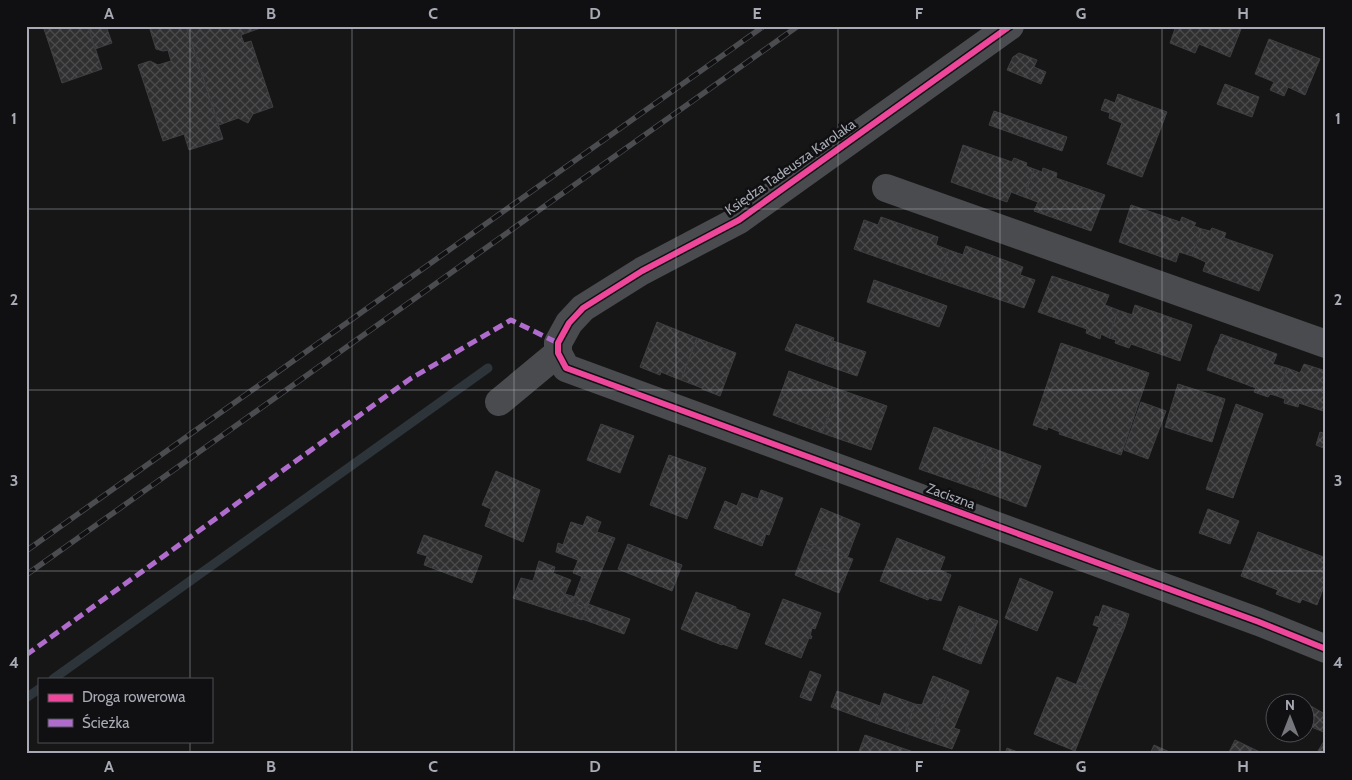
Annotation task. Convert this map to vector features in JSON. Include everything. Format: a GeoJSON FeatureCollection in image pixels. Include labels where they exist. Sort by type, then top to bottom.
{"type":"FeatureCollection","features":[{"type":"Feature","properties":{"kind":"street","name":"Księdza Tadeusza Karolaka"},"geometry":{"type":"LineString","coordinates":[[562,360],[558,343],[569,323],[583,308],[642,272],[739,220],[1010,26]]}},
{"type":"Feature","properties":{"kind":"street"},"geometry":{"type":"LineString","coordinates":[[886,188],[1326,344]]}},
{"type":"Feature","properties":{"kind":"street"},"geometry":{"type":"LineString","coordinates":[[499,402],[562,360]]}},
{"type":"Feature","properties":{"kind":"street","name":"Zaciszna"},"geometry":{"type":"LineString","coordinates":[[562,360],[1326,649]]}},
{"type":"Feature","properties":{"kind":"building"},"geometry":{"type":"Polygon","coordinates":[[[43,26],[88,26],[102,69],[62,83],[43,26]]]}},
{"type":"Feature","properties":{"kind":"building"},"geometry":{"type":"Polygon","coordinates":[[[88,26],[106,26],[112,43],[95,49],[88,26]]]}},
{"type":"Feature","properties":{"kind":"building"},"geometry":{"type":"Polygon","coordinates":[[[149,26],[186,26],[223,139],[189,150],[184,134],[163,141],[138,65],[150,61],[158,65],[171,61],[168,50],[156,49],[149,26]]]}},
{"type":"Feature","properties":{"kind":"building"},"geometry":{"type":"Polygon","coordinates":[[[186,26],[266,26],[241,35],[244,43],[251,41],[273,107],[253,114],[248,123],[238,118],[219,125],[186,26]]]}},
{"type":"Feature","properties":{"kind":"building"},"geometry":{"type":"Polygon","coordinates":[[[1176,26],[1234,26],[1241,29],[1230,57],[1199,44],[1195,53],[1170,43],[1176,26]]]}},
{"type":"Feature","properties":{"kind":"building"},"geometry":{"type":"Polygon","coordinates":[[[1269,39],[1320,59],[1305,95],[1288,87],[1284,96],[1270,90],[1274,82],[1255,74],[1269,39]]]}},
{"type":"Feature","properties":{"kind":"building"},"geometry":{"type":"Polygon","coordinates":[[[1019,53],[1037,60],[1034,67],[1046,72],[1041,84],[1007,70],[1013,57],[1019,53]]]}},
{"type":"Feature","properties":{"kind":"building"},"geometry":{"type":"Polygon","coordinates":[[[1225,84],[1259,97],[1252,117],[1217,104],[1225,84]]]}},
{"type":"Feature","properties":{"kind":"building"},"geometry":{"type":"Polygon","coordinates":[[[1118,94],[1167,112],[1142,177],[1107,164],[1122,123],[1109,118],[1110,113],[1101,110],[1105,99],[1115,103],[1118,94]]]}},
{"type":"Feature","properties":{"kind":"building"},"geometry":{"type":"Polygon","coordinates":[[[994,111],[1067,137],[1062,151],[989,125],[994,111]]]}},
{"type":"Feature","properties":{"kind":"building"},"geometry":{"type":"Polygon","coordinates":[[[963,145],[1012,162],[1014,158],[1027,163],[1026,166],[1034,169],[1024,197],[1011,192],[1007,202],[951,182],[963,145]]]}},
{"type":"Feature","properties":{"kind":"building"},"geometry":{"type":"Polygon","coordinates":[[[1043,168],[1057,173],[1056,178],[1105,195],[1091,231],[1034,211],[1038,202],[1024,197],[1034,169],[1042,172],[1043,168]]]}},
{"type":"Feature","properties":{"kind":"building"},"geometry":{"type":"Polygon","coordinates":[[[1131,205],[1180,222],[1182,217],[1196,223],[1194,226],[1202,229],[1192,256],[1179,252],[1176,262],[1119,242],[1131,205]]]}},
{"type":"Feature","properties":{"kind":"building"},"geometry":{"type":"Polygon","coordinates":[[[881,217],[938,237],[936,245],[949,250],[939,279],[854,249],[864,220],[878,225],[881,217]]]}},
{"type":"Feature","properties":{"kind":"building"},"geometry":{"type":"Polygon","coordinates":[[[1212,228],[1226,233],[1224,238],[1273,255],[1259,291],[1203,271],[1206,262],[1192,256],[1202,229],[1210,231],[1212,228]]]}},
{"type":"Feature","properties":{"kind":"building"},"geometry":{"type":"Polygon","coordinates":[[[966,246],[1023,267],[1020,275],[1035,280],[1024,308],[939,279],[949,250],[963,255],[966,246]]]}},
{"type":"Feature","properties":{"kind":"building"},"geometry":{"type":"Polygon","coordinates":[[[1052,276],[1109,295],[1105,305],[1118,310],[1109,338],[1101,334],[1100,339],[1086,333],[1087,329],[1038,312],[1052,276]]]}},
{"type":"Feature","properties":{"kind":"building"},"geometry":{"type":"Polygon","coordinates":[[[874,280],[947,306],[939,327],[867,302],[874,280]]]}},
{"type":"Feature","properties":{"kind":"building"},"geometry":{"type":"Polygon","coordinates":[[[1135,305],[1192,325],[1180,361],[1131,344],[1129,348],[1115,343],[1116,340],[1109,338],[1118,310],[1132,315],[1135,305]]]}},
{"type":"Feature","properties":{"kind":"building"},"geometry":{"type":"Polygon","coordinates":[[[657,322],[697,338],[681,380],[661,372],[660,375],[640,367],[657,322]]]}},
{"type":"Feature","properties":{"kind":"building"},"geometry":{"type":"Polygon","coordinates":[[[796,324],[834,338],[825,365],[785,350],[796,324]]]}},
{"type":"Feature","properties":{"kind":"building"},"geometry":{"type":"Polygon","coordinates":[[[1221,334],[1277,354],[1273,364],[1287,368],[1277,396],[1270,394],[1268,397],[1254,392],[1256,388],[1207,370],[1221,334]]]}},
{"type":"Feature","properties":{"kind":"building"},"geometry":{"type":"Polygon","coordinates":[[[697,338],[736,353],[720,396],[681,380],[697,338]]]}},
{"type":"Feature","properties":{"kind":"building"},"geometry":{"type":"Polygon","coordinates":[[[833,341],[866,352],[857,376],[825,365],[833,341]]]}},
{"type":"Feature","properties":{"kind":"building"},"geometry":{"type":"Polygon","coordinates":[[[1061,343],[1149,373],[1121,455],[1059,434],[1060,432],[1048,427],[1047,430],[1033,425],[1061,343]]]}},
{"type":"Feature","properties":{"kind":"building"},"geometry":{"type":"Polygon","coordinates":[[[1304,364],[1326,371],[1326,412],[1299,403],[1298,407],[1284,403],[1285,399],[1277,396],[1287,368],[1300,373],[1304,364]]]}},
{"type":"Feature","properties":{"kind":"building"},"geometry":{"type":"Polygon","coordinates":[[[789,371],[838,389],[822,433],[773,415],[789,371]]]}},
{"type":"Feature","properties":{"kind":"building"},"geometry":{"type":"Polygon","coordinates":[[[1178,384],[1225,399],[1212,442],[1165,427],[1178,384]]]}},
{"type":"Feature","properties":{"kind":"building"},"geometry":{"type":"Polygon","coordinates":[[[838,389],[887,406],[871,450],[822,433],[838,389]]]}},
{"type":"Feature","properties":{"kind":"building"},"geometry":{"type":"Polygon","coordinates":[[[1141,402],[1166,411],[1148,459],[1124,450],[1141,402]]]}},
{"type":"Feature","properties":{"kind":"building"},"geometry":{"type":"Polygon","coordinates":[[[1236,404],[1263,414],[1233,498],[1206,489],[1236,404]]]}},
{"type":"Feature","properties":{"kind":"building"},"geometry":{"type":"Polygon","coordinates":[[[601,424],[634,436],[620,473],[587,460],[601,424]]]}},
{"type":"Feature","properties":{"kind":"building"},"geometry":{"type":"Polygon","coordinates":[[[934,427],[989,447],[974,488],[919,469],[934,427]]]}},
{"type":"Feature","properties":{"kind":"building"},"geometry":{"type":"Polygon","coordinates":[[[1320,432],[1326,434],[1326,449],[1316,445],[1320,432]]]}},
{"type":"Feature","properties":{"kind":"building"},"geometry":{"type":"Polygon","coordinates":[[[989,447],[1041,466],[1026,507],[974,488],[989,447]]]}},
{"type":"Feature","properties":{"kind":"building"},"geometry":{"type":"Polygon","coordinates":[[[669,455],[706,468],[687,519],[650,505],[669,455]]]}},
{"type":"Feature","properties":{"kind":"building"},"geometry":{"type":"Polygon","coordinates":[[[496,471],[540,490],[523,542],[485,526],[491,509],[482,505],[496,471]]]}},
{"type":"Feature","properties":{"kind":"building"},"geometry":{"type":"Polygon","coordinates":[[[761,490],[783,498],[769,535],[766,534],[762,546],[714,528],[725,501],[737,506],[742,493],[758,499],[761,490]]]}},
{"type":"Feature","properties":{"kind":"building"},"geometry":{"type":"Polygon","coordinates":[[[821,508],[860,524],[847,558],[807,543],[821,508]]]}},
{"type":"Feature","properties":{"kind":"building"},"geometry":{"type":"Polygon","coordinates":[[[1208,509],[1239,521],[1230,544],[1199,533],[1208,509]]]}},
{"type":"Feature","properties":{"kind":"building"},"geometry":{"type":"Polygon","coordinates":[[[587,516],[601,522],[597,532],[615,538],[597,582],[573,573],[578,560],[556,552],[558,543],[563,545],[571,522],[583,526],[587,516]]]}},
{"type":"Feature","properties":{"kind":"building"},"geometry":{"type":"Polygon","coordinates":[[[1258,532],[1326,558],[1326,581],[1317,605],[1302,599],[1300,603],[1276,594],[1278,590],[1241,576],[1258,532]]]}},
{"type":"Feature","properties":{"kind":"building"},"geometry":{"type":"Polygon","coordinates":[[[424,535],[482,556],[472,583],[424,565],[427,556],[417,553],[424,535]]]}},
{"type":"Feature","properties":{"kind":"building"},"geometry":{"type":"Polygon","coordinates":[[[897,538],[945,557],[940,570],[951,575],[941,601],[929,598],[928,600],[880,581],[897,538]]]}},
{"type":"Feature","properties":{"kind":"building"},"geometry":{"type":"Polygon","coordinates":[[[807,543],[853,559],[839,593],[795,575],[807,543]]]}},
{"type":"Feature","properties":{"kind":"building"},"geometry":{"type":"Polygon","coordinates":[[[628,544],[682,565],[672,591],[618,569],[628,544]]]}},
{"type":"Feature","properties":{"kind":"building"},"geometry":{"type":"Polygon","coordinates":[[[539,561],[555,567],[553,573],[571,580],[557,612],[513,598],[521,578],[533,581],[539,561]]]}},
{"type":"Feature","properties":{"kind":"building"},"geometry":{"type":"Polygon","coordinates":[[[582,576],[597,582],[587,608],[572,603],[582,576]]]}},
{"type":"Feature","properties":{"kind":"building"},"geometry":{"type":"Polygon","coordinates":[[[1020,578],[1053,592],[1037,631],[1005,618],[1020,578]]]}},
{"type":"Feature","properties":{"kind":"building"},"geometry":{"type":"Polygon","coordinates":[[[696,592],[750,614],[737,649],[681,629],[696,592]]]}},
{"type":"Feature","properties":{"kind":"building"},"geometry":{"type":"Polygon","coordinates":[[[565,594],[575,597],[572,603],[587,608],[582,620],[557,612],[565,594]]]}},
{"type":"Feature","properties":{"kind":"building"},"geometry":{"type":"Polygon","coordinates":[[[783,599],[821,613],[815,629],[812,628],[811,639],[809,638],[801,658],[765,644],[783,599]]]}},
{"type":"Feature","properties":{"kind":"building"},"geometry":{"type":"Polygon","coordinates":[[[588,604],[630,619],[624,634],[582,619],[588,604]]]}},
{"type":"Feature","properties":{"kind":"building"},"geometry":{"type":"Polygon","coordinates":[[[1103,605],[1129,614],[1125,627],[1099,617],[1103,605]]]}},
{"type":"Feature","properties":{"kind":"building"},"geometry":{"type":"Polygon","coordinates":[[[959,606],[979,614],[962,657],[943,649],[959,606]]]}},
{"type":"Feature","properties":{"kind":"building"},"geometry":{"type":"Polygon","coordinates":[[[979,614],[998,621],[981,664],[962,657],[979,614]]]}},
{"type":"Feature","properties":{"kind":"building"},"geometry":{"type":"Polygon","coordinates":[[[1096,616],[1125,627],[1098,693],[1076,685],[1099,627],[1093,625],[1096,616]]]}},
{"type":"Feature","properties":{"kind":"building"},"geometry":{"type":"Polygon","coordinates":[[[810,671],[821,675],[811,701],[800,697],[810,671]]]}},
{"type":"Feature","properties":{"kind":"building"},"geometry":{"type":"Polygon","coordinates":[[[933,676],[951,683],[928,741],[905,733],[915,704],[922,705],[933,676]]]}},
{"type":"Feature","properties":{"kind":"building"},"geometry":{"type":"Polygon","coordinates":[[[1057,677],[1098,693],[1075,751],[1034,734],[1057,677]]]}},
{"type":"Feature","properties":{"kind":"building"},"geometry":{"type":"Polygon","coordinates":[[[951,683],[969,691],[954,728],[960,730],[952,749],[928,741],[951,683]]]}},
{"type":"Feature","properties":{"kind":"building"},"geometry":{"type":"Polygon","coordinates":[[[837,691],[880,706],[875,723],[831,707],[837,691]]]}},
{"type":"Feature","properties":{"kind":"building"},"geometry":{"type":"Polygon","coordinates":[[[884,693],[915,704],[905,733],[875,723],[884,693]]]}},
{"type":"Feature","properties":{"kind":"building"},"geometry":{"type":"Polygon","coordinates":[[[1314,708],[1326,714],[1326,733],[1314,728],[1314,708]]]}},
{"type":"Feature","properties":{"kind":"building"},"geometry":{"type":"Polygon","coordinates":[[[865,735],[919,754],[858,754],[865,735]]]}},
{"type":"Feature","properties":{"kind":"building"},"geometry":{"type":"Polygon","coordinates":[[[1326,738],[1326,754],[1316,754],[1326,738]]]}},
{"type":"Feature","properties":{"kind":"building"},"geometry":{"type":"Polygon","coordinates":[[[1235,740],[1264,754],[1228,754],[1235,740]]]}},
{"type":"Feature","properties":{"kind":"building"},"geometry":{"type":"Polygon","coordinates":[[[1154,745],[1174,754],[1150,754],[1154,745]]]}},
{"type":"Feature","properties":{"kind":"building"},"geometry":{"type":"Polygon","coordinates":[[[1007,748],[1023,754],[1005,754],[1007,748]]]}},
{"type":"Feature","properties":{"kind":"waterway"},"geometry":{"type":"LineString","coordinates":[[54,678],[488,368]]}},
{"type":"Feature","properties":{"kind":"waterway"},"geometry":{"type":"LineString","coordinates":[[26,698],[38,690]]}},
{"type":"Feature","properties":{"kind":"railway"},"geometry":{"type":"LineString","coordinates":[[26,551],[764,26]]}},
{"type":"Feature","properties":{"kind":"railway"},"geometry":{"type":"LineString","coordinates":[[26,575],[798,26]]}},
{"type":"Feature","properties":{"kind":"marked path"},"geometry":{"type":"LineString","coordinates":[[26,655],[410,379],[511,320],[558,343]]}},
{"type":"Feature","properties":{"kind":"cycle path"},"geometry":{"type":"LineString","coordinates":[[1010,26],[739,220],[642,271],[583,308],[569,323],[558,343],[558,353],[566,368],[1259,622],[1326,649]]}}]}
